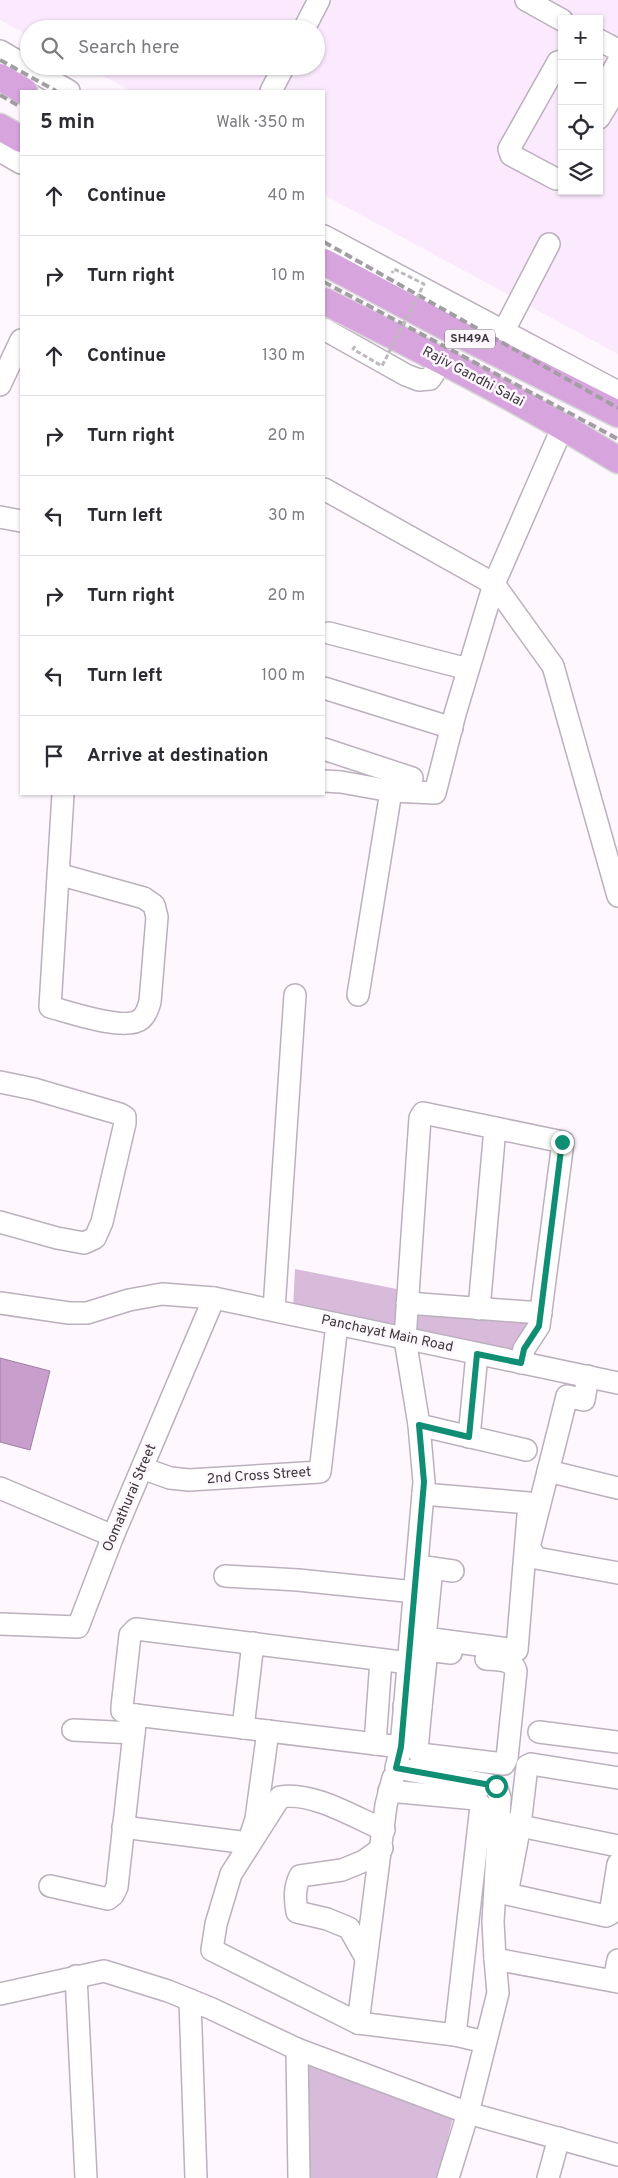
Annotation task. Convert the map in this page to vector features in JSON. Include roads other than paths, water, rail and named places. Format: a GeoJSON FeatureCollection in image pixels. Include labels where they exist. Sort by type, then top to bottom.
{"type":"FeatureCollection","features":[{"type":"Feature","properties":{"kind":"main road"},"geometry":{"type":"LineString","coordinates":[[0,77],[22,90]]}},
{"type":"Feature","properties":{"kind":"main road"},"geometry":{"type":"LineString","coordinates":[[0,127],[20,138]]}},
{"type":"Feature","properties":{"kind":"main road","name":"SH49A"},"geometry":{"type":"LineString","coordinates":[[325,262],[499,341],[618,414]]}},
{"type":"Feature","properties":{"kind":"main road","name":"Rajiv Gandhi Salai"},"geometry":{"type":"LineString","coordinates":[[325,301],[443,360],[563,426],[618,460]]}},
{"type":"Feature","properties":{"kind":"street"},"geometry":{"type":"LineString","coordinates":[[309,20],[319,0]]}},
{"type":"Feature","properties":{"kind":"street"},"geometry":{"type":"LineString","coordinates":[[531,1],[558,18]]}},
{"type":"Feature","properties":{"kind":"street"},"geometry":{"type":"LineString","coordinates":[[603,42],[618,50]]}},
{"type":"Feature","properties":{"kind":"street"},"geometry":{"type":"LineString","coordinates":[[0,51],[20,63]]}},
{"type":"Feature","properties":{"kind":"street"},"geometry":{"type":"LineString","coordinates":[[558,62],[509,149],[511,154],[558,179]]}},
{"type":"Feature","properties":{"kind":"street"},"geometry":{"type":"LineString","coordinates":[[603,111],[613,94],[603,80],[618,62]]}},
{"type":"Feature","properties":{"kind":"street"},"geometry":{"type":"LineString","coordinates":[[41,75],[67,90]]}},
{"type":"Feature","properties":{"kind":"street"},"geometry":{"type":"LineString","coordinates":[[272,90],[279,75]]}},
{"type":"Feature","properties":{"kind":"street"},"geometry":{"type":"LineString","coordinates":[[0,151],[20,162]]}},
{"type":"Feature","properties":{"kind":"street"},"geometry":{"type":"LineString","coordinates":[[325,237],[392,273],[499,341],[618,392]]}},
{"type":"Feature","properties":{"kind":"street"},"geometry":{"type":"LineString","coordinates":[[499,341],[549,244]]}},
{"type":"Feature","properties":{"kind":"street"},"geometry":{"type":"LineString","coordinates":[[325,330],[419,380],[430,379],[443,360]]}},
{"type":"Feature","properties":{"kind":"street"},"geometry":{"type":"LineString","coordinates":[[0,385],[20,342]]}},
{"type":"Feature","properties":{"kind":"street"},"geometry":{"type":"LineString","coordinates":[[328,781],[391,791],[435,793],[468,669],[494,584],[563,426]]}},
{"type":"Feature","properties":{"kind":"street"},"geometry":{"type":"LineString","coordinates":[[325,490],[494,584],[554,666],[618,896]]}},
{"type":"Feature","properties":{"kind":"street"},"geometry":{"type":"LineString","coordinates":[[0,517],[20,521]]}},
{"type":"Feature","properties":{"kind":"street"},"geometry":{"type":"LineString","coordinates":[[329,633],[468,669]]}},
{"type":"Feature","properties":{"kind":"street"},"geometry":{"type":"LineString","coordinates":[[325,688],[452,728]]}},
{"type":"Feature","properties":{"kind":"street"},"geometry":{"type":"LineString","coordinates":[[325,748],[412,778]]}},
{"type":"Feature","properties":{"kind":"street"},"geometry":{"type":"LineString","coordinates":[[358,995],[391,791]]}},
{"type":"Feature","properties":{"kind":"street"},"geometry":{"type":"LineString","coordinates":[[63,795],[66,876],[56,1008],[117,1024],[140,1021],[146,1014],[150,1002],[157,917],[154,905],[144,898],[66,876]]}},
{"type":"Feature","properties":{"kind":"street"},"geometry":{"type":"LineString","coordinates":[[274,1309],[295,995]]}},
{"type":"Feature","properties":{"kind":"street"},"geometry":{"type":"LineString","coordinates":[[0,1082],[34,1089],[120,1114],[125,1118],[102,1222],[95,1238],[84,1243],[0,1222]]}},
{"type":"Feature","properties":{"kind":"street"},"geometry":{"type":"LineString","coordinates":[[423,1494],[529,1503],[517,1650],[426,1638],[434,1569],[423,1494],[424,1482],[419,1425],[405,1339],[420,1118],[422,1113],[562,1142],[539,1326],[524,1349],[521,1363]]}},
{"type":"Feature","properties":{"kind":"street"},"geometry":{"type":"LineString","coordinates":[[479,1308],[494,1128]]}},
{"type":"Feature","properties":{"kind":"street","name":"Panchayat Main Road"},"geometry":{"type":"LineString","coordinates":[[0,1304],[69,1313],[87,1313],[128,1300],[162,1294],[214,1298],[274,1309],[405,1339],[618,1383]]}},
{"type":"Feature","properties":{"kind":"street","name":"Oomathurai Street"},"geometry":{"type":"LineString","coordinates":[[0,1624],[78,1627],[113,1536],[214,1298]]}},
{"type":"Feature","properties":{"kind":"street"},"geometry":{"type":"LineString","coordinates":[[407,1302],[541,1314]]}},
{"type":"Feature","properties":{"kind":"street","name":"2nd Cross Street"},"geometry":{"type":"LineString","coordinates":[[142,1468],[170,1478],[189,1480],[320,1472],[337,1324]]}},
{"type":"Feature","properties":{"kind":"street"},"geometry":{"type":"LineString","coordinates":[[469,1437],[477,1354]]}},
{"type":"Feature","properties":{"kind":"street"},"geometry":{"type":"LineString","coordinates":[[588,1376],[584,1400],[567,1396],[529,1547],[536,1558],[618,1573]]}},
{"type":"Feature","properties":{"kind":"street"},"geometry":{"type":"LineString","coordinates":[[419,1425],[526,1450]]}},
{"type":"Feature","properties":{"kind":"street"},"geometry":{"type":"LineString","coordinates":[[548,1471],[618,1488]]}},
{"type":"Feature","properties":{"kind":"street"},"geometry":{"type":"LineString","coordinates":[[0,1488],[113,1536]]}},
{"type":"Feature","properties":{"kind":"street"},"geometry":{"type":"LineString","coordinates":[[358,2023],[389,1791],[396,1768],[401,1744],[412,1706],[427,1650],[510,1662],[514,1665],[516,1671],[508,1748],[504,1764],[420,1754],[417,1750],[412,1706],[409,1663],[415,1592],[434,1569]]}},
{"type":"Feature","properties":{"kind":"street"},"geometry":{"type":"LineString","coordinates":[[225,1576],[298,1580],[415,1592]]}},
{"type":"Feature","properties":{"kind":"street"},"geometry":{"type":"LineString","coordinates":[[135,1724],[122,1711],[122,1707],[131,1632],[136,1629],[409,1663]]}},
{"type":"Feature","properties":{"kind":"street"},"geometry":{"type":"LineString","coordinates":[[243,1728],[252,1643]]}},
{"type":"Feature","properties":{"kind":"street"},"geometry":{"type":"LineString","coordinates":[[375,1744],[381,1660]]}},
{"type":"Feature","properties":{"kind":"street"},"geometry":{"type":"LineString","coordinates":[[50,1886],[108,1900],[113,1895],[117,1887],[135,1724]]}},
{"type":"Feature","properties":{"kind":"street"},"geometry":{"type":"LineString","coordinates":[[73,1730],[135,1724],[243,1728],[375,1744],[401,1744]]}},
{"type":"Feature","properties":{"kind":"street"},"geometry":{"type":"LineString","coordinates":[[123,1827],[248,1843],[256,1819],[268,1731]]}},
{"type":"Feature","properties":{"kind":"street"},"geometry":{"type":"LineString","coordinates":[[538,1732],[618,1742]]}},
{"type":"Feature","properties":{"kind":"street"},"geometry":{"type":"LineString","coordinates":[[618,1778],[529,1764],[527,1766],[520,1825],[507,1892],[509,1896],[606,1916],[610,1914],[618,1864]]}},
{"type":"Feature","properties":{"kind":"street"},"geometry":{"type":"LineString","coordinates":[[396,1768],[496,1786],[500,1798],[493,1922],[494,1959],[498,1993],[468,2113],[448,2178]]}},
{"type":"Feature","properties":{"kind":"street"},"geometry":{"type":"LineString","coordinates":[[389,1791],[476,1799],[481,1806],[455,2035]]}},
{"type":"Feature","properties":{"kind":"street"},"geometry":{"type":"LineString","coordinates":[[383,1839],[308,1797],[291,1795],[280,1797],[230,1874],[216,1924],[212,1950],[358,2023],[455,2035],[485,2042]]}},
{"type":"Feature","properties":{"kind":"street"},"geometry":{"type":"LineString","coordinates":[[499,1821],[618,1846]]}},
{"type":"Feature","properties":{"kind":"street"},"geometry":{"type":"LineString","coordinates":[[366,1958],[349,1928],[327,1919],[298,1912],[295,1902],[296,1885],[300,1876],[342,1870],[364,1861],[383,1839]]}},
{"type":"Feature","properties":{"kind":"street"},"geometry":{"type":"LineString","coordinates":[[494,1959],[616,1982],[618,1960]]}},
{"type":"Feature","properties":{"kind":"street"},"geometry":{"type":"LineString","coordinates":[[0,1994],[104,1971],[168,1991],[297,2049],[468,2113],[618,2155]]}},
{"type":"Feature","properties":{"kind":"street"},"geometry":{"type":"LineString","coordinates":[[76,1976],[86,2178]]}},
{"type":"Feature","properties":{"kind":"street"},"geometry":{"type":"LineString","coordinates":[[190,2000],[196,2178]]}},
{"type":"Feature","properties":{"kind":"street"},"geometry":{"type":"LineString","coordinates":[[297,2049],[299,2178]]}},
{"type":"Feature","properties":{"kind":"street"},"geometry":{"type":"LineString","coordinates":[[548,2178],[559,2138]]}},
{"type":"Feature","properties":{"kind":"railway"},"geometry":{"type":"LineString","coordinates":[[0,60],[20,71]]}},
{"type":"Feature","properties":{"kind":"railway"},"geometry":{"type":"LineString","coordinates":[[27,75],[54,90]]}},
{"type":"Feature","properties":{"kind":"railway"},"geometry":{"type":"LineString","coordinates":[[0,95],[20,106]]}},
{"type":"Feature","properties":{"kind":"railway"},"geometry":{"type":"LineString","coordinates":[[325,243],[618,408]]}},
{"type":"Feature","properties":{"kind":"railway"},"geometry":{"type":"LineString","coordinates":[[325,283],[618,439]]}}]}
